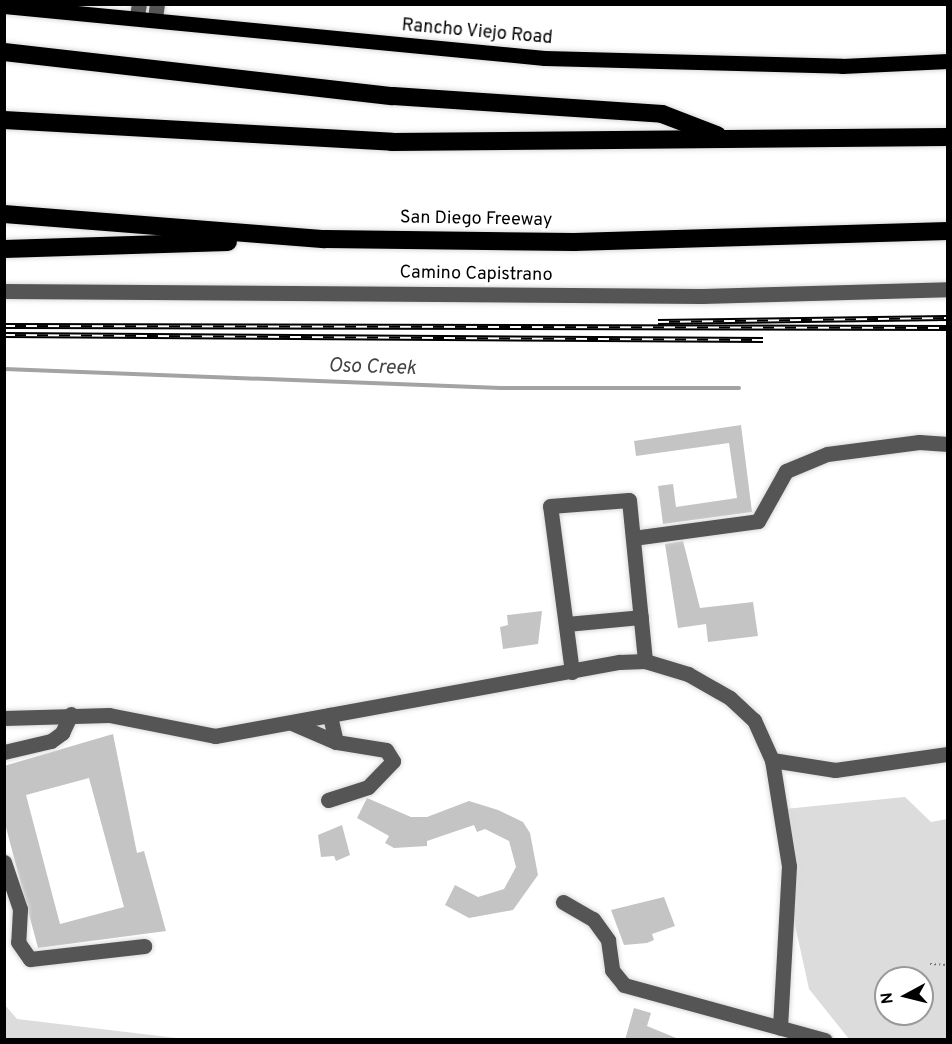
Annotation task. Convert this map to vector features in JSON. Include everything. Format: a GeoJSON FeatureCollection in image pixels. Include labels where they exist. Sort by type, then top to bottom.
{"type":"FeatureCollection","features":[{"type":"Feature","properties":{"kind":"highway"},"geometry":{"type":"LineString","coordinates":[[4,52],[393,96],[662,114],[730,140]]}},
{"type":"Feature","properties":{"kind":"highway"},"geometry":{"type":"LineString","coordinates":[[4,120],[392,142],[948,137]]}},
{"type":"Feature","properties":{"kind":"highway","name":"San Diego Freeway"},"geometry":{"type":"LineString","coordinates":[[4,214],[297,238],[574,242],[948,231]]}},
{"type":"Feature","properties":{"kind":"highway"},"geometry":{"type":"LineString","coordinates":[[4,249],[297,238]]}},
{"type":"Feature","properties":{"kind":"main road","name":"Rancho Viejo Road"},"geometry":{"type":"LineString","coordinates":[[4,6],[156,11],[545,58],[842,66],[948,61]]}},
{"type":"Feature","properties":{"kind":"street","name":"Camino Capistrano"},"geometry":{"type":"LineString","coordinates":[[4,291],[702,296],[948,289]]}},
{"type":"Feature","properties":{"kind":"street"},"geometry":{"type":"LineString","coordinates":[[633,538],[758,521],[786,471],[827,454],[919,442],[948,444]]}},
{"type":"Feature","properties":{"kind":"street"},"geometry":{"type":"LineString","coordinates":[[572,672],[550,506],[629,500],[645,662]]}},
{"type":"Feature","properties":{"kind":"street"},"geometry":{"type":"LineString","coordinates":[[566,624],[641,617]]}},
{"type":"Feature","properties":{"kind":"street"},"geometry":{"type":"LineString","coordinates":[[4,718],[71,714],[109,715],[215,736],[572,672],[645,662],[688,674],[730,698],[754,720],[772,760],[789,866],[774,1026],[764,1040]]}},
{"type":"Feature","properties":{"kind":"street"},"geometry":{"type":"LineString","coordinates":[[4,752],[51,741],[62,733],[71,714]]}},
{"type":"Feature","properties":{"kind":"street"},"geometry":{"type":"LineString","coordinates":[[330,715],[336,742]]}},
{"type":"Feature","properties":{"kind":"street"},"geometry":{"type":"LineString","coordinates":[[292,723],[336,742],[386,750],[393,761],[368,787],[328,800]]}},
{"type":"Feature","properties":{"kind":"street"},"geometry":{"type":"LineString","coordinates":[[772,760],[835,770],[948,754]]}},
{"type":"Feature","properties":{"kind":"street"},"geometry":{"type":"LineString","coordinates":[[4,862],[20,909],[18,942],[30,959],[144,946]]}},
{"type":"Feature","properties":{"kind":"street"},"geometry":{"type":"LineString","coordinates":[[563,902],[593,919],[608,940],[612,970],[624,985],[825,1040]]}},
{"type":"Feature","properties":{"kind":"path"},"geometry":{"type":"LineString","coordinates":[[930,963],[948,965]]}},
{"type":"Feature","properties":{"kind":"shaded area"},"geometry":{"type":"Polygon","coordinates":[[[905,797],[931,822],[947,819],[947,1039],[849,1039],[809,989],[793,916],[785,809],[905,797]]]}},
{"type":"Feature","properties":{"kind":"shaded area"},"geometry":{"type":"Polygon","coordinates":[[[5,1005],[17,1019],[185,1039],[5,1039],[5,1005]]]}},
{"type":"Feature","properties":{"kind":"building"},"geometry":{"type":"Polygon","coordinates":[[[741,425],[752,512],[663,524],[658,486],[673,484],[676,507],[737,498],[729,443],[636,456],[634,441],[741,425]]]}},
{"type":"Feature","properties":{"kind":"building"},"geometry":{"type":"Polygon","coordinates":[[[683,541],[700,608],[753,602],[758,636],[708,642],[706,624],[678,628],[665,544],[683,541]]]}},
{"type":"Feature","properties":{"kind":"building"},"geometry":{"type":"Polygon","coordinates":[[[542,611],[538,644],[503,649],[500,627],[508,625],[507,615],[542,611]]]}},
{"type":"Feature","properties":{"kind":"building"},"geometry":{"type":"Polygon","coordinates":[[[113,734],[137,853],[144,851],[166,931],[38,948],[4,820],[4,766],[113,734]],[[89,778],[26,795],[60,924],[124,907],[89,778]]]}},
{"type":"Feature","properties":{"kind":"building"},"geometry":{"type":"Polygon","coordinates":[[[367,798],[411,817],[427,817],[469,801],[498,810],[523,822],[530,833],[538,875],[513,910],[469,918],[445,905],[455,885],[478,897],[504,889],[516,867],[509,841],[485,829],[477,832],[474,825],[427,841],[427,846],[394,848],[385,843],[389,836],[357,818],[367,798]]]}},
{"type":"Feature","properties":{"kind":"building"},"geometry":{"type":"Polygon","coordinates":[[[342,825],[350,855],[336,861],[334,856],[321,857],[318,835],[342,825]]]}},
{"type":"Feature","properties":{"kind":"building"},"geometry":{"type":"Polygon","coordinates":[[[664,897],[675,926],[652,934],[654,940],[647,943],[624,945],[611,910],[664,897]]]}},
{"type":"Feature","properties":{"kind":"building"},"geometry":{"type":"Polygon","coordinates":[[[634,1008],[651,1013],[647,1026],[681,1040],[625,1040],[634,1008]]]}},
{"type":"Feature","properties":{"kind":"waterway","name":"Oso Creek"},"geometry":{"type":"LineString","coordinates":[[4,369],[501,388],[739,388]]}},
{"type":"Feature","properties":{"kind":"railway"},"geometry":{"type":"LineString","coordinates":[[658,322],[948,318]]}},
{"type":"Feature","properties":{"kind":"railway"},"geometry":{"type":"LineString","coordinates":[[4,326],[948,328]]}},
{"type":"Feature","properties":{"kind":"railway"},"geometry":{"type":"LineString","coordinates":[[4,335],[763,340]]}}]}
